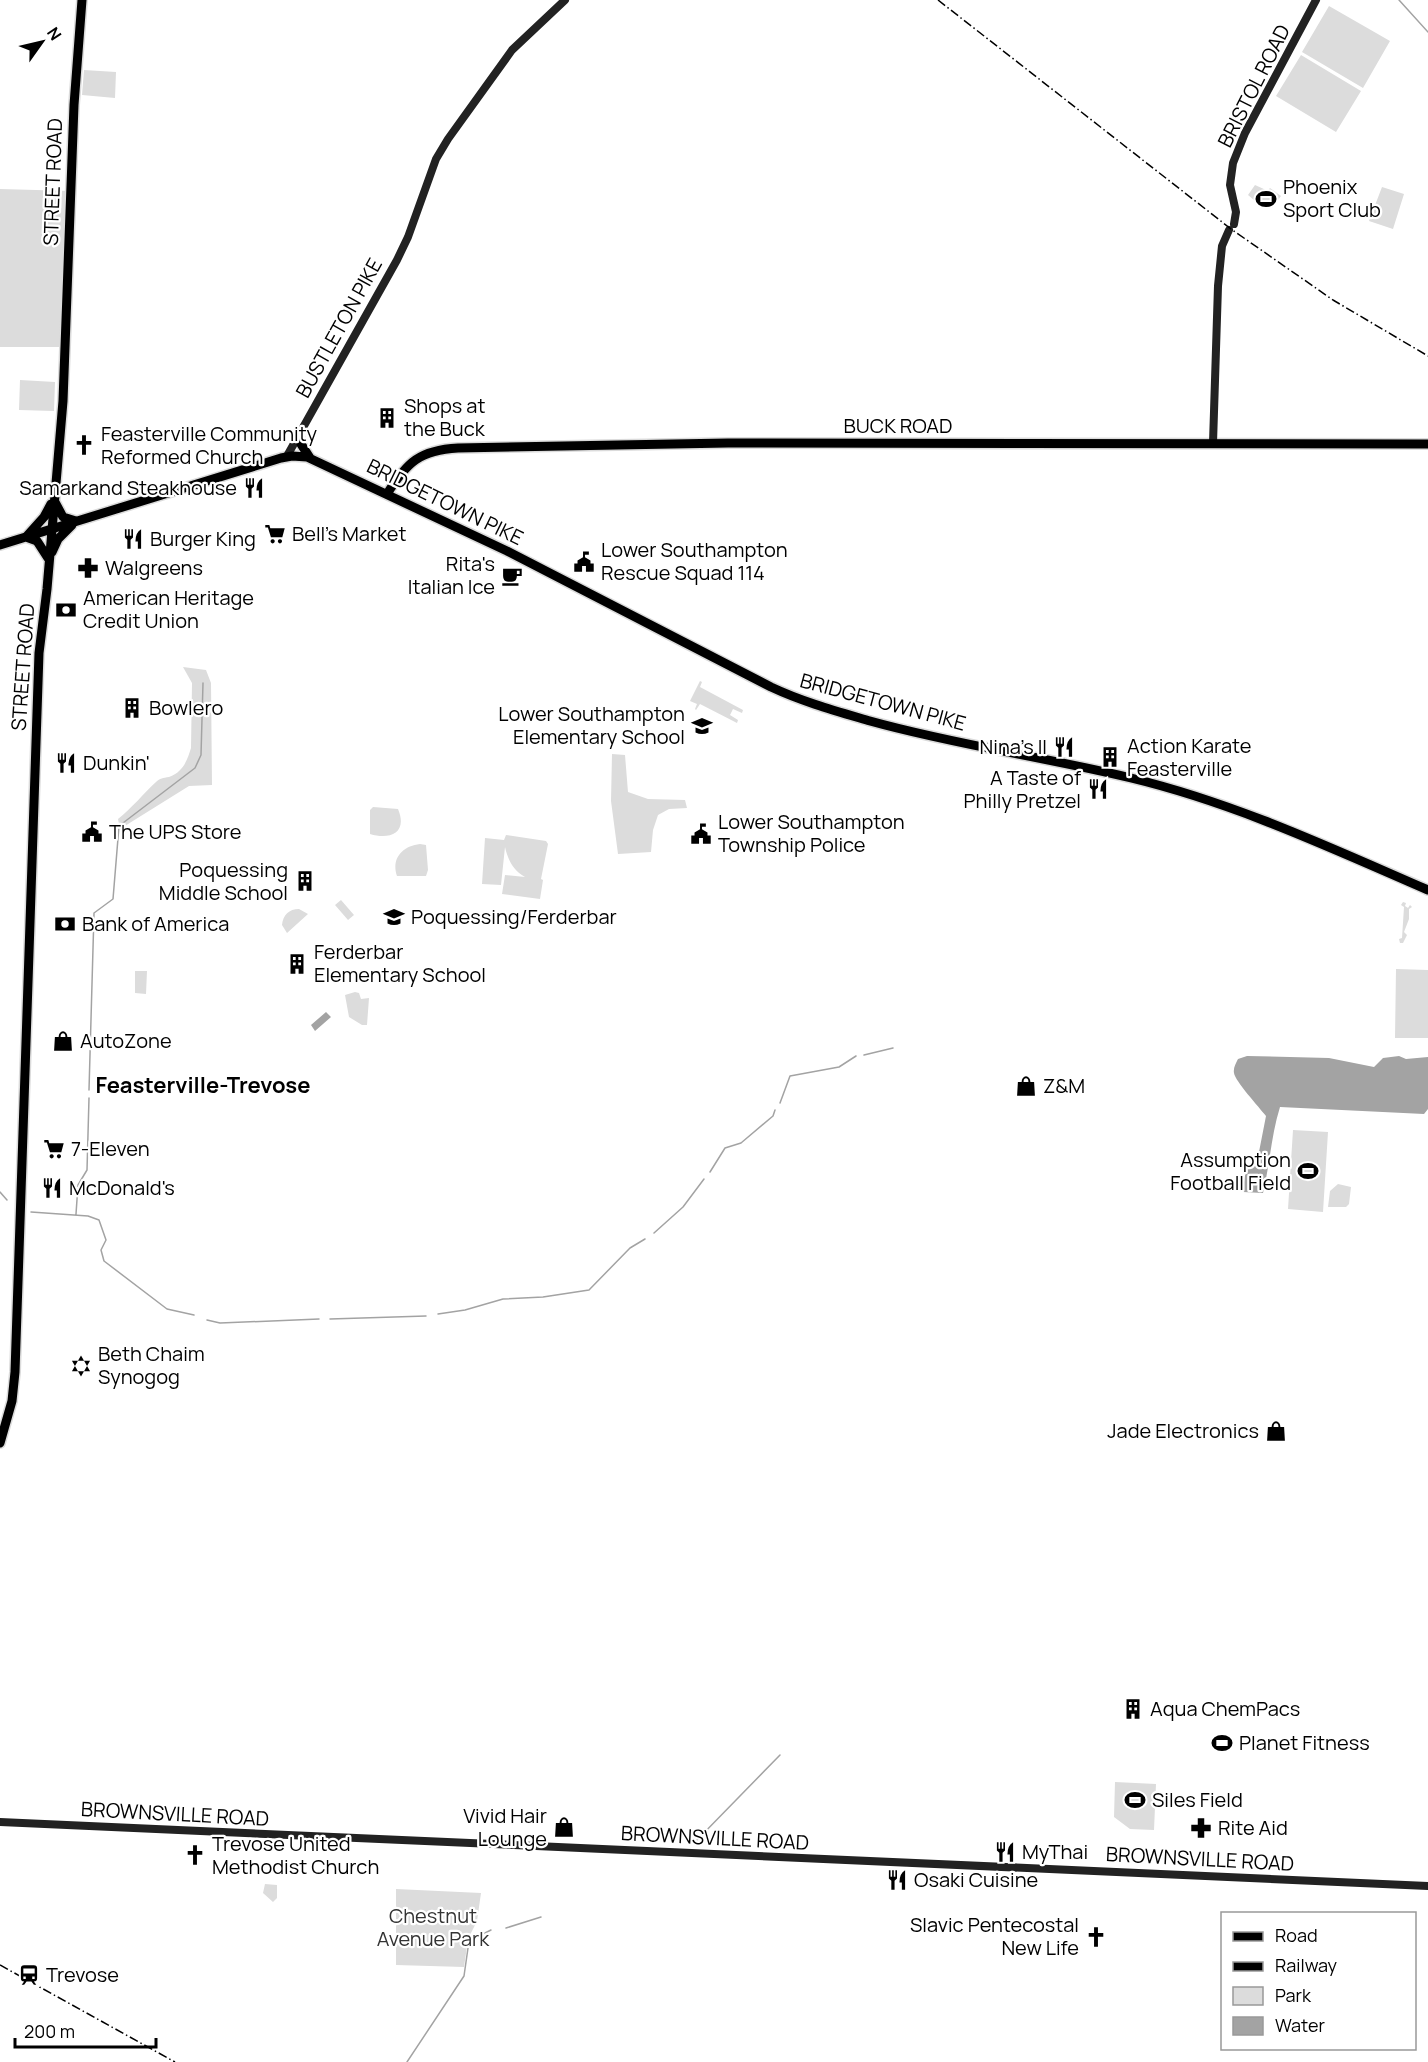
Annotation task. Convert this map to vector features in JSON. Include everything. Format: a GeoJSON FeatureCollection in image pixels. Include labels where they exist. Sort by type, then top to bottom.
{"type":"FeatureCollection","features":[{"type":"Feature","properties":{"kind":"main road","name":"STREET ROAD"},"geometry":{"type":"LineString","coordinates":[[0,1443],[12,1401],[15,1372],[37,690],[40,634],[49,560],[63,394],[74,105],[82,0]]}},
{"type":"Feature","properties":{"kind":"main road"},"geometry":{"type":"LineString","coordinates":[[299,436],[310,458]]}},
{"type":"Feature","properties":{"kind":"main road","name":"BUCK ROAD"},"geometry":{"type":"LineString","coordinates":[[387,494],[409,464],[425,454],[443,449],[686,444],[1428,444]]}},
{"type":"Feature","properties":{"kind":"main road"},"geometry":{"type":"LineString","coordinates":[[0,545],[287,456]]}},
{"type":"Feature","properties":{"kind":"main road","name":"BRIDGETOWN PIKE"},"geometry":{"type":"LineString","coordinates":[[287,456],[310,458],[387,494],[507,551],[762,682],[808,703],[905,730],[1117,775],[1208,799],[1253,815],[1428,890]]}},
{"type":"Feature","properties":{"kind":"main road"},"geometry":{"type":"LineString","coordinates":[[54,500],[63,517],[76,521]]}},
{"type":"Feature","properties":{"kind":"main road"},"geometry":{"type":"LineString","coordinates":[[26,537],[44,517],[54,500]]}},
{"type":"Feature","properties":{"kind":"main road"},"geometry":{"type":"LineString","coordinates":[[49,560],[58,538],[76,521]]}},
{"type":"Feature","properties":{"kind":"main road"},"geometry":{"type":"LineString","coordinates":[[26,537],[37,541],[49,560]]}},
{"type":"Feature","properties":{"kind":"street","name":"BUSTLETON PIKE"},"geometry":{"type":"LineString","coordinates":[[287,456],[397,260],[408,237],[436,159],[448,139],[512,50],[565,0]]}},
{"type":"Feature","properties":{"kind":"street","name":"BRISTOL ROAD"},"geometry":{"type":"LineString","coordinates":[[1214,443],[1218,286],[1222,246],[1232,227],[1236,212],[1230,185],[1233,163],[1245,134],[1316,0]]}},
{"type":"Feature","properties":{"kind":"street","name":"BROWNSVILLE ROAD"},"geometry":{"type":"LineString","coordinates":[[0,1822],[1428,1886]]}},
{"type":"Feature","properties":{"kind":"green space"},"geometry":{"type":"Polygon","coordinates":[[[1329,6],[1390,41],[1363,88],[1302,52],[1329,6]]]}},
{"type":"Feature","properties":{"kind":"green space"},"geometry":{"type":"Polygon","coordinates":[[[1301,55],[1361,91],[1336,132],[1276,96],[1301,55]]]}},
{"type":"Feature","properties":{"kind":"green space"},"geometry":{"type":"Polygon","coordinates":[[[84,70],[116,72],[115,98],[82,95],[84,70]]]}},
{"type":"Feature","properties":{"kind":"green space","name":"Phoenix Sport Club"},"geometry":{"type":"Polygon","coordinates":[[[1255,185],[1266,190],[1265,194],[1270,188],[1281,196],[1272,208],[1263,201],[1260,205],[1248,195],[1255,185]]]}},
{"type":"Feature","properties":{"kind":"green space"},"geometry":{"type":"Polygon","coordinates":[[[1382,187],[1404,194],[1393,229],[1369,221],[1382,187]]]}},
{"type":"Feature","properties":{"kind":"green space"},"geometry":{"type":"Polygon","coordinates":[[[0,189],[71,191],[65,347],[0,347],[0,189]]]}},
{"type":"Feature","properties":{"kind":"green space"},"geometry":{"type":"Polygon","coordinates":[[[20,380],[55,382],[54,411],[19,410],[20,380]]]}},
{"type":"Feature","properties":{"kind":"green space"},"geometry":{"type":"Polygon","coordinates":[[[183,667],[206,670],[211,683],[212,785],[189,786],[120,829],[118,819],[157,781],[178,772],[188,757],[191,748],[192,683],[183,667]]]}},
{"type":"Feature","properties":{"kind":"green space"},"geometry":{"type":"Polygon","coordinates":[[[700,681],[702,682],[700,687],[743,710],[742,713],[733,709],[730,715],[738,720],[737,723],[700,704],[695,709],[697,704],[690,701],[700,681]]]}},
{"type":"Feature","properties":{"kind":"green space"},"geometry":{"type":"Polygon","coordinates":[[[612,754],[625,755],[628,792],[648,799],[685,800],[687,808],[669,809],[658,815],[653,830],[651,852],[618,854],[611,801],[612,754]]]}},
{"type":"Feature","properties":{"kind":"green space"},"geometry":{"type":"Polygon","coordinates":[[[373,807],[398,809],[401,824],[395,833],[384,836],[370,834],[370,810],[373,807]]]}},
{"type":"Feature","properties":{"kind":"green space"},"geometry":{"type":"Polygon","coordinates":[[[506,835],[546,841],[548,844],[541,879],[543,880],[540,899],[502,894],[505,875],[525,877],[512,864],[505,847],[501,885],[482,884],[485,838],[504,840],[506,835]]]}},
{"type":"Feature","properties":{"kind":"green space"},"geometry":{"type":"Polygon","coordinates":[[[426,845],[428,870],[426,876],[397,876],[396,864],[400,854],[408,847],[426,845]]]}},
{"type":"Feature","properties":{"kind":"green space"},"geometry":{"type":"Polygon","coordinates":[[[341,900],[354,915],[348,920],[335,905],[341,900]]]}},
{"type":"Feature","properties":{"kind":"green space"},"geometry":{"type":"Polygon","coordinates":[[[1403,902],[1408,908],[1410,905],[1412,907],[1409,909],[1409,919],[1404,932],[1407,935],[1403,943],[1400,943],[1404,907],[1401,905],[1403,902]]]}},
{"type":"Feature","properties":{"kind":"green space"},"geometry":{"type":"Polygon","coordinates":[[[299,909],[308,914],[287,933],[282,925],[284,918],[289,911],[299,909]]]}},
{"type":"Feature","properties":{"kind":"green space"},"geometry":{"type":"Polygon","coordinates":[[[1396,969],[1428,970],[1428,1038],[1395,1038],[1396,969]]]}},
{"type":"Feature","properties":{"kind":"green space"},"geometry":{"type":"Polygon","coordinates":[[[135,971],[147,971],[146,994],[135,993],[135,971]]]}},
{"type":"Feature","properties":{"kind":"green space"},"geometry":{"type":"Polygon","coordinates":[[[359,993],[361,999],[369,998],[367,1025],[362,1025],[349,1017],[345,995],[359,993]]]}},
{"type":"Feature","properties":{"kind":"green space","name":"Assumption Football Field"},"geometry":{"type":"Polygon","coordinates":[[[1293,1130],[1328,1132],[1323,1212],[1288,1209],[1293,1130]]]}},
{"type":"Feature","properties":{"kind":"green space"},"geometry":{"type":"Polygon","coordinates":[[[1338,1184],[1351,1187],[1349,1204],[1346,1207],[1328,1207],[1330,1191],[1338,1184]]]}},
{"type":"Feature","properties":{"kind":"green space","name":"Siles Field"},"geometry":{"type":"Polygon","coordinates":[[[1115,1782],[1156,1784],[1154,1830],[1130,1829],[1114,1817],[1115,1782]]]}},
{"type":"Feature","properties":{"kind":"green space"},"geometry":{"type":"Polygon","coordinates":[[[265,1884],[277,1885],[277,1898],[273,1902],[263,1893],[265,1884]]]}},
{"type":"Feature","properties":{"kind":"green space","name":"Chestnut Avenue Park"},"geometry":{"type":"Polygon","coordinates":[[[396,1889],[481,1893],[477,1921],[468,1939],[464,1967],[396,1965],[396,1889]]]}},
{"type":"Feature","properties":{"kind":"water"},"geometry":{"type":"Polygon","coordinates":[[[326,1012],[331,1017],[315,1031],[311,1025],[326,1012]]]}},
{"type":"Feature","properties":{"kind":"water"},"geometry":{"type":"Polygon","coordinates":[[[1247,1056],[1329,1058],[1374,1067],[1383,1058],[1428,1057],[1428,1109],[1424,1114],[1280,1107],[1263,1193],[1243,1192],[1248,1168],[1258,1157],[1266,1116],[1235,1077],[1234,1067],[1238,1059],[1247,1056]]]}},
{"type":"Feature","properties":{"kind":"waterway"},"geometry":{"type":"LineString","coordinates":[[1399,0],[1428,32]]}},
{"type":"Feature","properties":{"kind":"waterway"},"geometry":{"type":"LineString","coordinates":[[89,1090],[94,913],[113,899],[119,826],[195,768],[201,755],[203,683]]}},
{"type":"Feature","properties":{"kind":"waterway"},"geometry":{"type":"LineString","coordinates":[[864,1055],[893,1048]]}},
{"type":"Feature","properties":{"kind":"waterway"},"geometry":{"type":"LineString","coordinates":[[780,1103],[790,1076],[839,1067],[856,1056]]}},
{"type":"Feature","properties":{"kind":"waterway"},"geometry":{"type":"LineString","coordinates":[[76,1214],[78,1185],[87,1170],[89,1098]]}},
{"type":"Feature","properties":{"kind":"waterway"},"geometry":{"type":"LineString","coordinates":[[710,1172],[725,1148],[741,1143],[773,1116],[775,1110]]}},
{"type":"Feature","properties":{"kind":"waterway"},"geometry":{"type":"LineString","coordinates":[[654,1233],[683,1207],[704,1179]]}},
{"type":"Feature","properties":{"kind":"waterway"},"geometry":{"type":"LineString","coordinates":[[0,1192],[7,1200]]}},
{"type":"Feature","properties":{"kind":"waterway"},"geometry":{"type":"LineString","coordinates":[[31,1212],[88,1216],[99,1220],[106,1240],[101,1250],[104,1261],[167,1309],[194,1315]]}},
{"type":"Feature","properties":{"kind":"waterway"},"geometry":{"type":"LineString","coordinates":[[438,1314],[465,1310],[503,1299],[543,1297],[589,1290],[630,1248],[645,1239]]}},
{"type":"Feature","properties":{"kind":"waterway"},"geometry":{"type":"LineString","coordinates":[[330,1319],[426,1316]]}},
{"type":"Feature","properties":{"kind":"waterway"},"geometry":{"type":"LineString","coordinates":[[207,1320],[220,1323],[319,1319]]}},
{"type":"Feature","properties":{"kind":"waterway"},"geometry":{"type":"LineString","coordinates":[[697,1840],[780,1755]]}},
{"type":"Feature","properties":{"kind":"waterway"},"geometry":{"type":"LineString","coordinates":[[506,1928],[541,1917]]}},
{"type":"Feature","properties":{"kind":"waterway"},"geometry":{"type":"LineString","coordinates":[[407,2062],[464,1976],[469,1941],[491,1930]]}},
{"type":"Feature","properties":{"kind":"railway"},"geometry":{"type":"LineString","coordinates":[[938,0],[1231,229],[1333,300],[1428,356]]}},
{"type":"Feature","properties":{"kind":"railway"},"geometry":{"type":"LineString","coordinates":[[0,1965],[175,2062]]}},
{"type":"Feature","properties":{"kind":"place","name":"Phoenix Sport Club"},"geometry":{"type":"Point","coordinates":[1266,199]}},
{"type":"Feature","properties":{"kind":"place","name":"Shops at the Buck"},"geometry":{"type":"Point","coordinates":[387,418]}},
{"type":"Feature","properties":{"kind":"place","name":"Feasterville Community Reformed Church"},"geometry":{"type":"Point","coordinates":[84,445]}},
{"type":"Feature","properties":{"kind":"place","name":"Samarkand Steakhouse"},"geometry":{"type":"Point","coordinates":[254,488]}},
{"type":"Feature","properties":{"kind":"place","name":"Bell's Market"},"geometry":{"type":"Point","coordinates":[275,534]}},
{"type":"Feature","properties":{"kind":"place","name":"Burger King"},"geometry":{"type":"Point","coordinates":[133,539]}},
{"type":"Feature","properties":{"kind":"place","name":"Lower Southampton Rescue Squad 114"},"geometry":{"type":"Point","coordinates":[584,562]}},
{"type":"Feature","properties":{"kind":"place","name":"Walgreens"},"geometry":{"type":"Point","coordinates":[88,568]}},
{"type":"Feature","properties":{"kind":"place","name":"Rita's Italian Ice"},"geometry":{"type":"Point","coordinates":[512,576]}},
{"type":"Feature","properties":{"kind":"place","name":"American Heritage Credit Union"},"geometry":{"type":"Point","coordinates":[66,610]}},
{"type":"Feature","properties":{"kind":"place","name":"Bowlero"},"geometry":{"type":"Point","coordinates":[132,708]}},
{"type":"Feature","properties":{"kind":"place","name":"Lower Southampton Elementary School"},"geometry":{"type":"Point","coordinates":[702,726]}},
{"type":"Feature","properties":{"kind":"place","name":"Nina's II"},"geometry":{"type":"Point","coordinates":[1064,747]}},
{"type":"Feature","properties":{"kind":"place","name":"Action Karate Feasterville"},"geometry":{"type":"Point","coordinates":[1110,757]}},
{"type":"Feature","properties":{"kind":"place","name":"Dunkin'"},"geometry":{"type":"Point","coordinates":[66,763]}},
{"type":"Feature","properties":{"kind":"place","name":"A Taste of Philly Pretzel"},"geometry":{"type":"Point","coordinates":[1098,789]}},
{"type":"Feature","properties":{"kind":"place","name":"The UPS Store"},"geometry":{"type":"Point","coordinates":[92,832]}},
{"type":"Feature","properties":{"kind":"place","name":"Lower Southampton Township Police"},"geometry":{"type":"Point","coordinates":[701,834]}},
{"type":"Feature","properties":{"kind":"place","name":"Poquessing Middle School"},"geometry":{"type":"Point","coordinates":[305,881]}},
{"type":"Feature","properties":{"kind":"place","name":"Poquessing/Ferderbar"},"geometry":{"type":"Point","coordinates":[394,917]}},
{"type":"Feature","properties":{"kind":"place","name":"Bank of America"},"geometry":{"type":"Point","coordinates":[65,924]}},
{"type":"Feature","properties":{"kind":"place","name":"Ferderbar Elementary School"},"geometry":{"type":"Point","coordinates":[297,964]}},
{"type":"Feature","properties":{"kind":"place","name":"AutoZone"},"geometry":{"type":"Point","coordinates":[63,1041]}},
{"type":"Feature","properties":{"kind":"place","name":"Z&M"},"geometry":{"type":"Point","coordinates":[1026,1086]}},
{"type":"Feature","properties":{"kind":"place","name":"7-Eleven"},"geometry":{"type":"Point","coordinates":[54,1149]}},
{"type":"Feature","properties":{"kind":"place","name":"Assumption Football Field"},"geometry":{"type":"Point","coordinates":[1308,1171]}},
{"type":"Feature","properties":{"kind":"place","name":"McDonald's"},"geometry":{"type":"Point","coordinates":[52,1188]}},
{"type":"Feature","properties":{"kind":"place","name":"Beth Chaim Synogog"},"geometry":{"type":"Point","coordinates":[81,1366]}},
{"type":"Feature","properties":{"kind":"place","name":"Jade Electronics"},"geometry":{"type":"Point","coordinates":[1276,1431]}},
{"type":"Feature","properties":{"kind":"place","name":"Aqua ChemPacs"},"geometry":{"type":"Point","coordinates":[1133,1709]}},
{"type":"Feature","properties":{"kind":"place","name":"Planet Fitness"},"geometry":{"type":"Point","coordinates":[1222,1743]}},
{"type":"Feature","properties":{"kind":"place","name":"Siles Field"},"geometry":{"type":"Point","coordinates":[1135,1800]}},
{"type":"Feature","properties":{"kind":"place","name":"Vivid Hair Lounge"},"geometry":{"type":"Point","coordinates":[564,1827]}},
{"type":"Feature","properties":{"kind":"place","name":"Rite Aid"},"geometry":{"type":"Point","coordinates":[1201,1828]}},
{"type":"Feature","properties":{"kind":"place","name":"MyThai"},"geometry":{"type":"Point","coordinates":[1005,1852]}},
{"type":"Feature","properties":{"kind":"place","name":"Trevose United Methodist Church"},"geometry":{"type":"Point","coordinates":[195,1855]}},
{"type":"Feature","properties":{"kind":"place","name":"Osaki Cuisine"},"geometry":{"type":"Point","coordinates":[897,1880]}},
{"type":"Feature","properties":{"kind":"place","name":"Slavic Pentecostal New Life"},"geometry":{"type":"Point","coordinates":[1096,1937]}},
{"type":"Feature","properties":{"kind":"place","name":"Trevose"},"geometry":{"type":"Point","coordinates":[29,1975]}},
{"type":"Feature","properties":{"kind":"district","name":"Feasterville-Trevose"},"geometry":{"type":"Point","coordinates":[203,1085]}}]}
